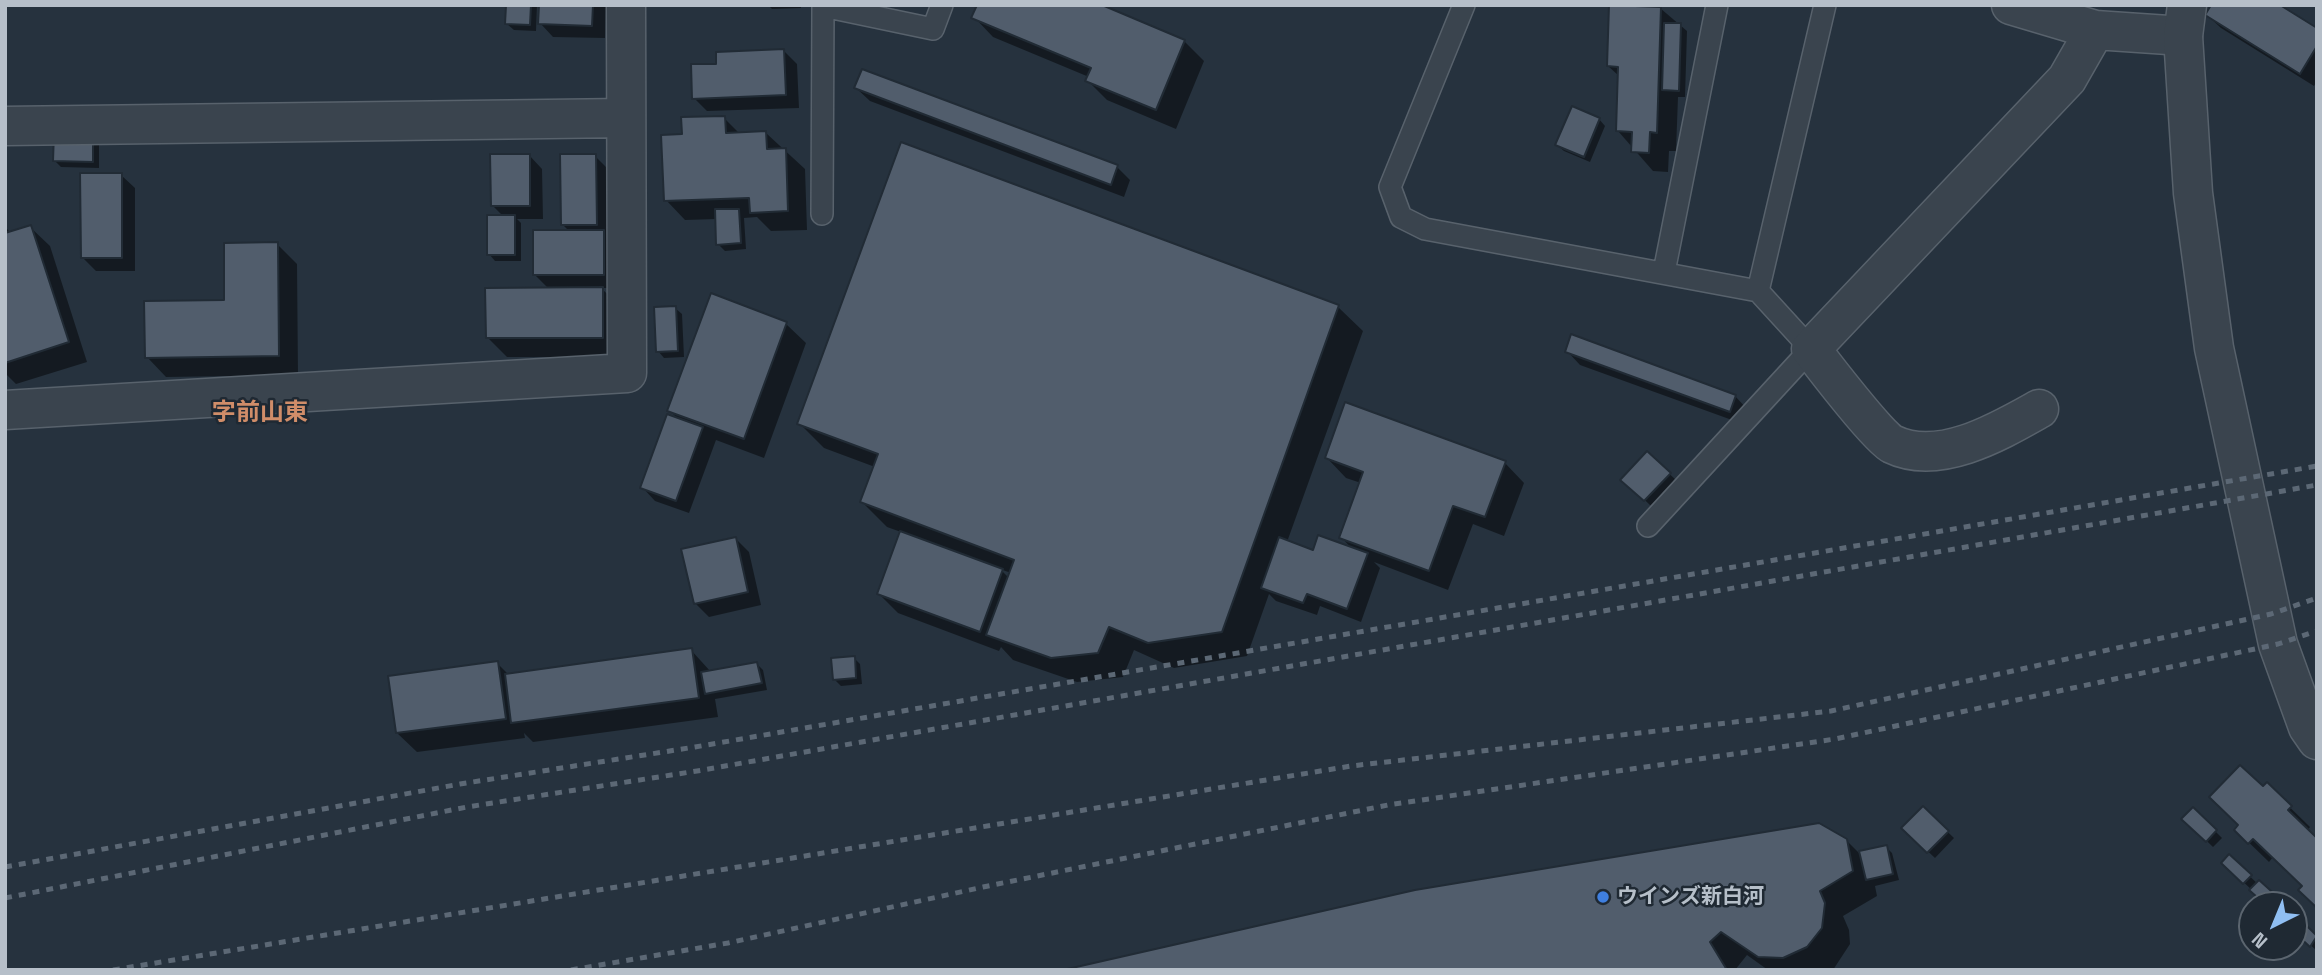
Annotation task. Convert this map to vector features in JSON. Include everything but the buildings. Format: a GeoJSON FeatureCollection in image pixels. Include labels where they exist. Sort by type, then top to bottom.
{"type":"FeatureCollection","features":[{"type":"Feature","properties":{"kind":"street"},"geometry":{"type":"LineString","coordinates":[[5,410],[627,373],[626,5]]}},
{"type":"Feature","properties":{"kind":"street"},"geometry":{"type":"LineString","coordinates":[[2011,5],[2095,30],[2185,21],[2193,192],[2214,348],[2278,644],[2308,727],[2317,740]]}},
{"type":"Feature","properties":{"kind":"street"},"geometry":{"type":"LineString","coordinates":[[2039,409],[1999,432],[1954,449],[1921,450],[1891,444],[1811,349],[2067,79],[2095,30]]}},
{"type":"Feature","properties":{"kind":"street"},"geometry":{"type":"LineString","coordinates":[[5,126],[625,117]]}},
{"type":"Feature","properties":{"kind":"lane"},"geometry":{"type":"LineString","coordinates":[[822,214],[823,6],[933,29],[942,5]]}},
{"type":"Feature","properties":{"kind":"lane"},"geometry":{"type":"LineString","coordinates":[[1464,5],[1390,187],[1401,218],[1425,229],[1758,291],[1811,349],[1648,526]]}},
{"type":"Feature","properties":{"kind":"lane"},"geometry":{"type":"LineString","coordinates":[[1664,272],[1717,5]]}},
{"type":"Feature","properties":{"kind":"lane"},"geometry":{"type":"LineString","coordinates":[[1758,291],[1825,5]]}},
{"type":"Feature","properties":{"kind":"railway"},"geometry":{"type":"LineString","coordinates":[[5,867],[460,784],[695,747],[2317,466]]}},
{"type":"Feature","properties":{"kind":"railway"},"geometry":{"type":"LineString","coordinates":[[5,898],[467,807],[697,771],[2317,485]]}},
{"type":"Feature","properties":{"kind":"railway"},"geometry":{"type":"LineString","coordinates":[[113,970],[1351,766],[1831,711],[2271,614],[2317,598]]}},
{"type":"Feature","properties":{"kind":"railway"},"geometry":{"type":"LineString","coordinates":[[571,970],[728,943],[983,887],[1388,805],[1835,739],[2278,644],[2317,631]]}},
{"type":"Feature","properties":{"kind":"place","name":"ウインズ新白河"},"geometry":{"type":"Point","coordinates":[1603,897]}},
{"type":"Feature","properties":{"kind":"district","name":"字前山東"},"geometry":{"type":"Point","coordinates":[260,413]}}]}
